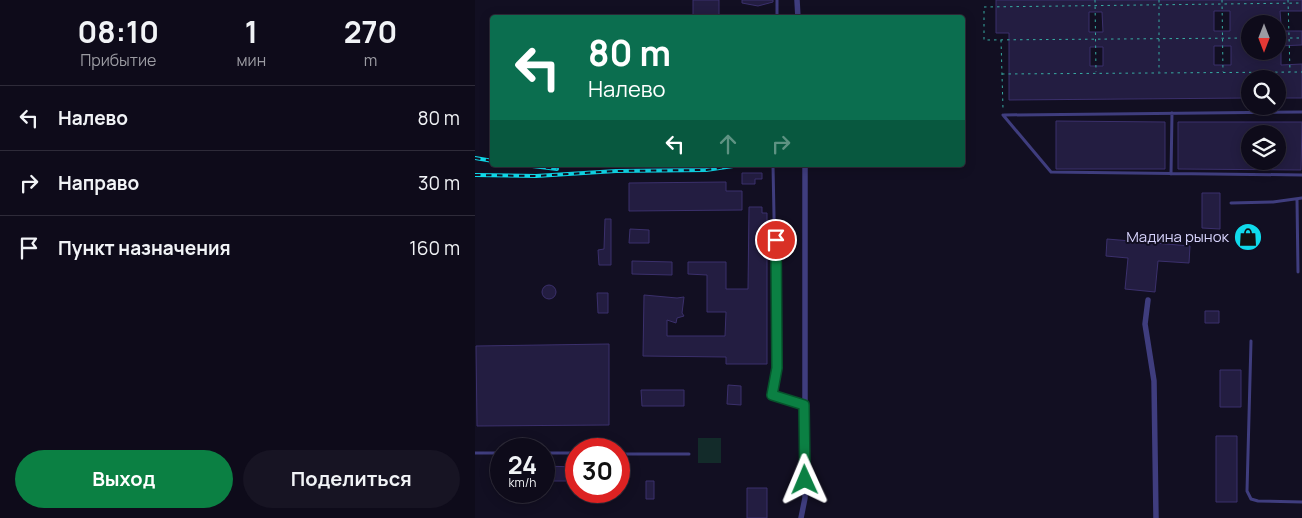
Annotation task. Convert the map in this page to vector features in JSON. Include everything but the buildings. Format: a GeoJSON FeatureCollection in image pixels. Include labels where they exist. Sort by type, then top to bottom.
{"type":"FeatureCollection","features":[{"type":"Feature","properties":{"kind":"street"},"geometry":{"type":"LineString","coordinates":[[797,0],[798,15]]}},
{"type":"Feature","properties":{"kind":"street"},"geometry":{"type":"LineString","coordinates":[[801,518],[805,498],[805,167]]}},
{"type":"Feature","properties":{"kind":"street"},"geometry":{"type":"LineString","coordinates":[[1147,300],[1145,324],[1154,382],[1155,518]]}},
{"type":"Feature","properties":{"kind":"lane"},"geometry":{"type":"LineString","coordinates":[[777,0],[777,15]]}},
{"type":"Feature","properties":{"kind":"lane"},"geometry":{"type":"LineString","coordinates":[[1003,114],[1302,112]]}},
{"type":"Feature","properties":{"kind":"lane"},"geometry":{"type":"LineString","coordinates":[[1171,174],[1172,113]]}},
{"type":"Feature","properties":{"kind":"lane"},"geometry":{"type":"LineString","coordinates":[[1003,114],[1051,172],[1302,175]]}},
{"type":"Feature","properties":{"kind":"lane"},"geometry":{"type":"LineString","coordinates":[[773,167],[777,368],[772,395],[804,405]]}},
{"type":"Feature","properties":{"kind":"lane"},"geometry":{"type":"LineString","coordinates":[[1231,203],[1300,199],[1298,272]]}},
{"type":"Feature","properties":{"kind":"lane"},"geometry":{"type":"LineString","coordinates":[[1251,341],[1247,491],[1251,498],[1258,501],[1302,502]]}},
{"type":"Feature","properties":{"kind":"lane"},"geometry":{"type":"LineString","coordinates":[[475,453],[490,453]]}},
{"type":"Feature","properties":{"kind":"lane"},"geometry":{"type":"LineString","coordinates":[[630,454],[689,454]]}},
{"type":"Feature","properties":{"kind":"path"},"geometry":{"type":"LineString","coordinates":[[1095,0],[1096,73]]}},
{"type":"Feature","properties":{"kind":"path"},"geometry":{"type":"LineString","coordinates":[[1159,0],[1159,73]]}},
{"type":"Feature","properties":{"kind":"path"},"geometry":{"type":"LineString","coordinates":[[1222,0],[1223,73]]}},
{"type":"Feature","properties":{"kind":"path"},"geometry":{"type":"LineString","coordinates":[[1287,0],[1290,72]]}},
{"type":"Feature","properties":{"kind":"path"},"geometry":{"type":"LineString","coordinates":[[1241,38],[985,40],[984,7],[1302,3]]}},
{"type":"Feature","properties":{"kind":"path"},"geometry":{"type":"LineString","coordinates":[[1289,38],[1302,38]]}},
{"type":"Feature","properties":{"kind":"path"},"geometry":{"type":"LineString","coordinates":[[1001,40],[1003,114]]}},
{"type":"Feature","properties":{"kind":"path"},"geometry":{"type":"LineString","coordinates":[[1002,74],[1302,72]]}},
{"type":"Feature","properties":{"kind":"green space"},"geometry":{"type":"Polygon","coordinates":[[[698,438],[721,438],[721,463],[698,463],[698,438]]]}},
{"type":"Feature","properties":{"kind":"railway"},"geometry":{"type":"LineString","coordinates":[[475,158],[490,160]]}},
{"type":"Feature","properties":{"kind":"railway"},"geometry":{"type":"LineString","coordinates":[[540,167],[557,169]]}},
{"type":"Feature","properties":{"kind":"railway"},"geometry":{"type":"LineString","coordinates":[[475,175],[536,176],[616,171],[706,170],[726,167]]}},
{"type":"Feature","properties":{"kind":"place","name":"Мадина рынок"},"geometry":{"type":"Point","coordinates":[1248,237]}},
{"type":"Feature","properties":{"kind":"route"},"geometry":{"type":"LineString","coordinates":[[776,240],[777,368],[772,395],[804,405],[805,480]]}}]}
